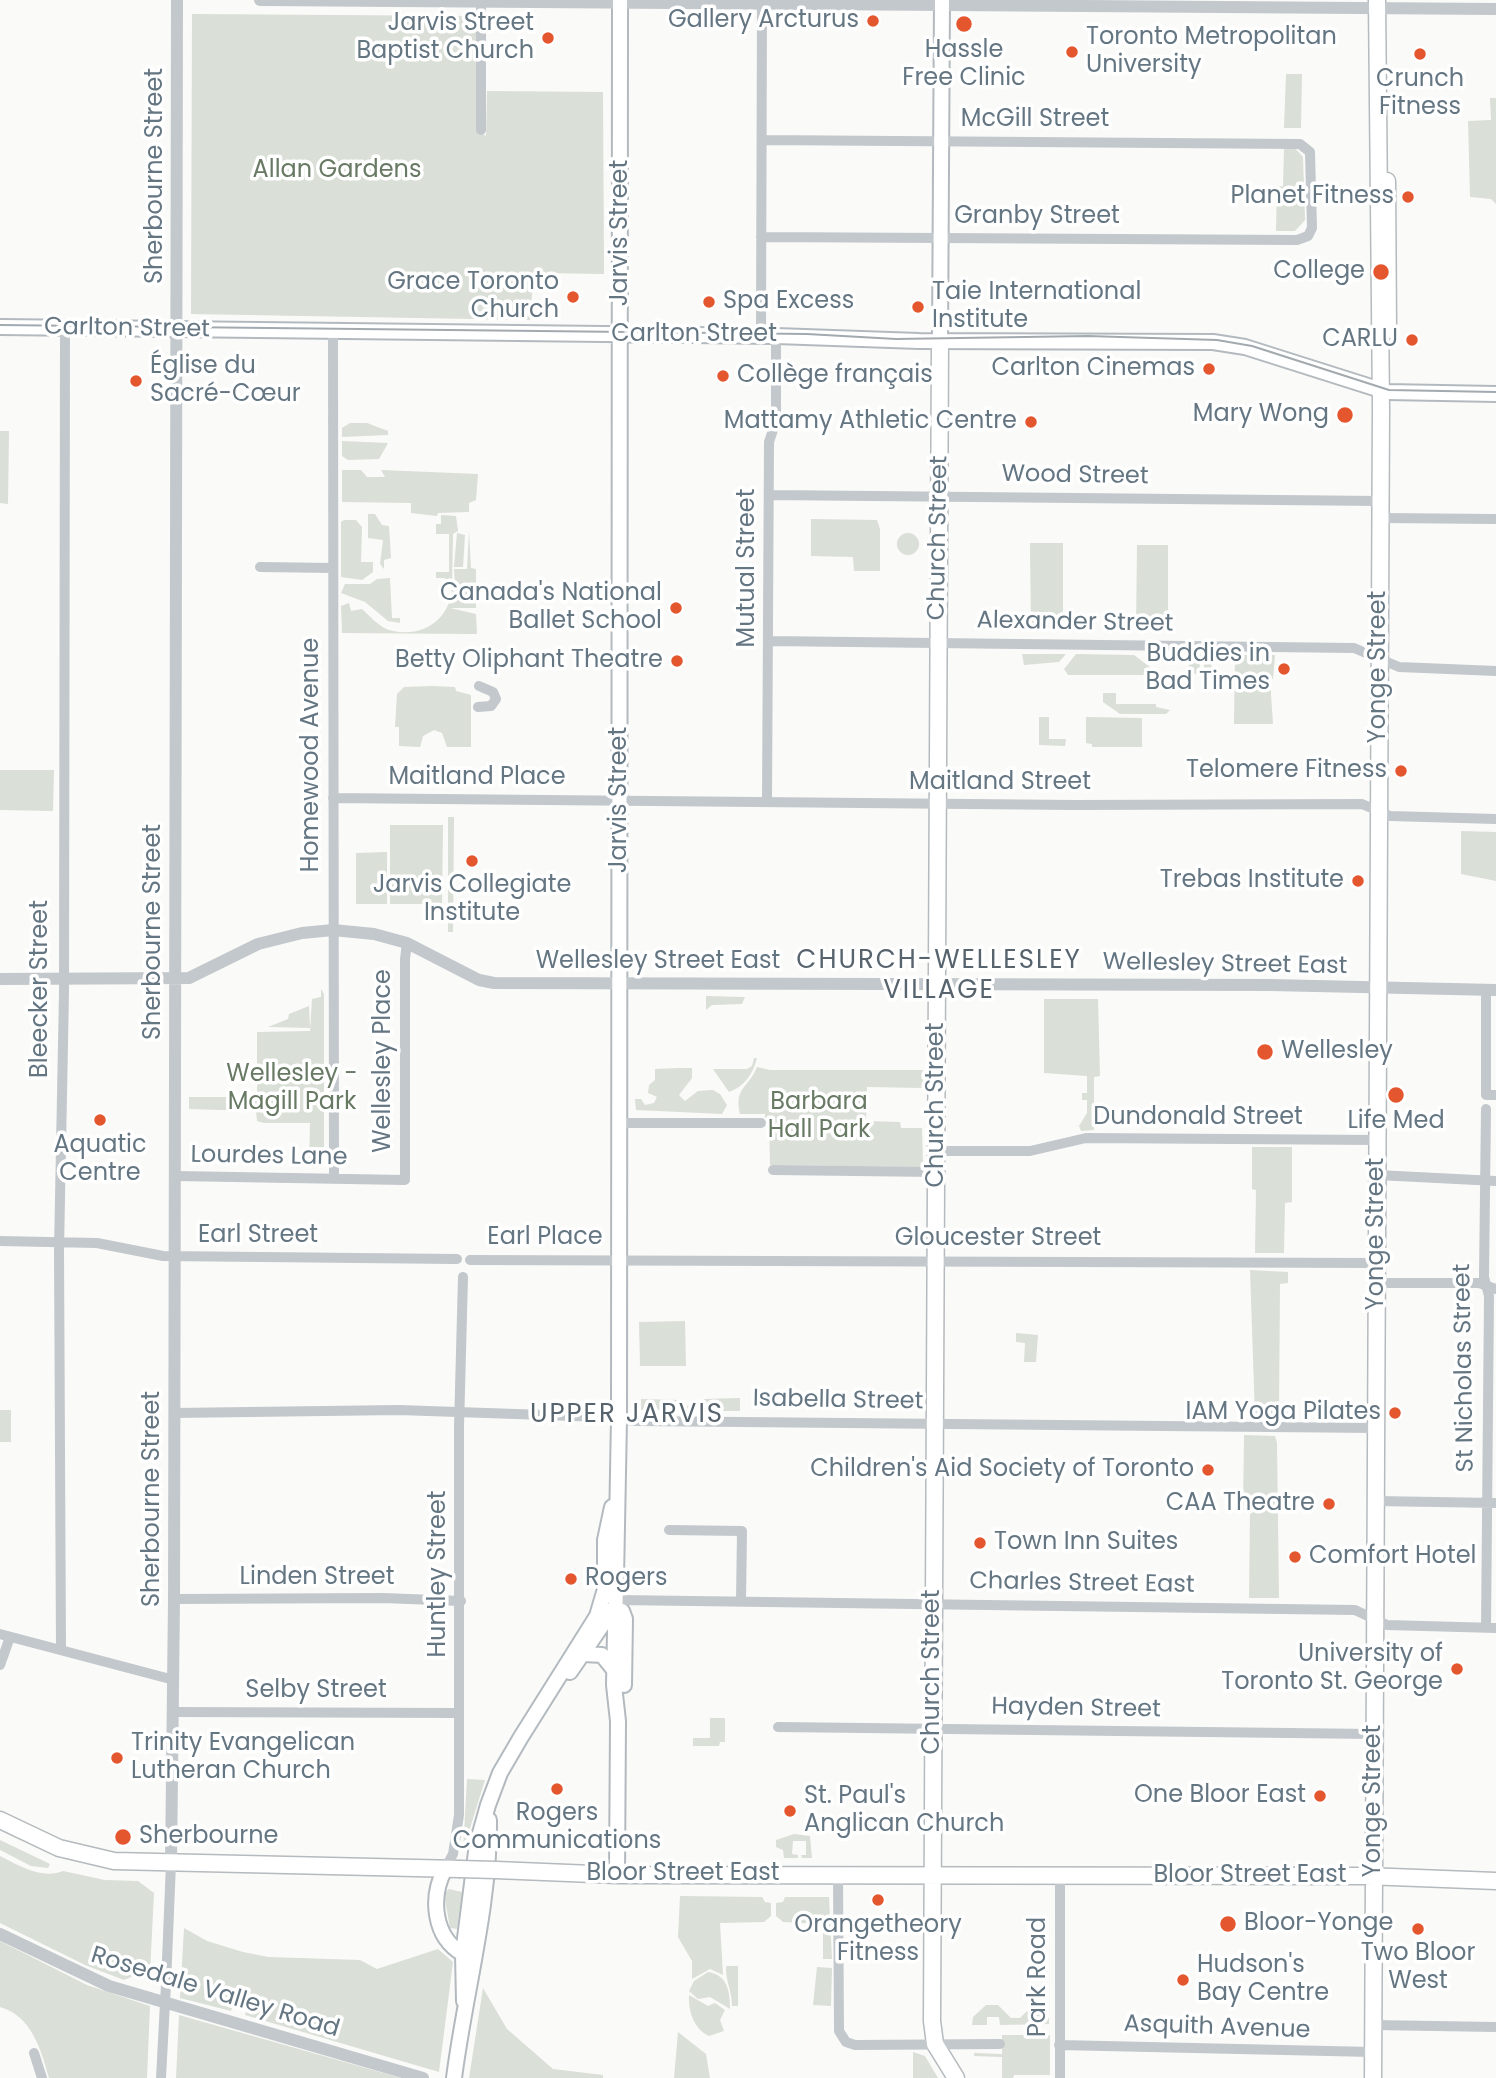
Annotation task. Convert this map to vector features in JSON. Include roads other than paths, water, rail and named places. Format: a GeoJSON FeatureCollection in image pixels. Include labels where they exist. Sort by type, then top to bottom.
{"type":"FeatureCollection","features":[{"type":"Feature","properties":{"kind":"main road","name":"Jarvis Street"},"geometry":{"type":"LineString","coordinates":[[618,1600],[620,1]]}},
{"type":"Feature","properties":{"kind":"main road","name":"Church Street"},"geometry":{"type":"LineString","coordinates":[[934,2045],[932,1729],[942,2]]}},
{"type":"Feature","properties":{"kind":"main road","name":"Yonge Street"},"geometry":{"type":"LineString","coordinates":[[1373,2078],[1380,518],[1377,4]]}},
{"type":"Feature","properties":{"kind":"main road","name":"Carlton Street"},"geometry":{"type":"LineString","coordinates":[[0,327],[761,335],[940,341],[1219,342],[1245,347],[1380,391],[1496,394]]}},
{"type":"Feature","properties":{"kind":"main road"},"geometry":{"type":"LineString","coordinates":[[464,2001],[463,1954],[477,1844],[488,1805],[500,1773],[601,1607],[605,1590],[606,1540],[619,1471]]}},
{"type":"Feature","properties":{"kind":"main road"},"geometry":{"type":"LineString","coordinates":[[535,1713],[584,1654],[618,1600]]}},
{"type":"Feature","properties":{"kind":"main road"},"geometry":{"type":"LineString","coordinates":[[617,1875],[618,1721],[614,1670],[618,1600]]}},
{"type":"Feature","properties":{"kind":"main road"},"geometry":{"type":"LineString","coordinates":[[618,1600],[625,1619],[624,1683],[618,1721]]}},
{"type":"Feature","properties":{"kind":"main road"},"geometry":{"type":"LineString","coordinates":[[584,1654],[602,1655],[614,1670]]}},
{"type":"Feature","properties":{"kind":"main road"},"geometry":{"type":"LineString","coordinates":[[454,2078],[464,2001],[481,1918],[490,1846],[488,1805]]}},
{"type":"Feature","properties":{"kind":"main road","name":"Bloor Street East"},"geometry":{"type":"LineString","coordinates":[[0,1819],[59,1848],[87,1857],[171,1863],[617,1875],[1374,1876],[1496,1881]]}},
{"type":"Feature","properties":{"kind":"main road"},"geometry":{"type":"LineString","coordinates":[[452,1869],[436,1885],[439,1924],[448,1944],[463,1954]]}},
{"type":"Feature","properties":{"kind":"main road"},"geometry":{"type":"LineString","coordinates":[[934,2045],[956,2078]]}},
{"type":"Feature","properties":{"kind":"street","name":"Sherbourne Street"},"geometry":{"type":"LineString","coordinates":[[171,1863],[174,1679],[177,0]]}},
{"type":"Feature","properties":{"kind":"street"},"geometry":{"type":"LineString","coordinates":[[260,0],[1377,4],[1496,9]]}},
{"type":"Feature","properties":{"kind":"street"},"geometry":{"type":"LineString","coordinates":[[481,1],[481,130]]}},
{"type":"Feature","properties":{"kind":"street"},"geometry":{"type":"LineString","coordinates":[[761,335],[762,2]]}},
{"type":"Feature","properties":{"kind":"street","name":"McGill Street"},"geometry":{"type":"LineString","coordinates":[[762,141],[1271,141],[1300,144],[1310,152],[1311,232]]}},
{"type":"Feature","properties":{"kind":"street","name":"Granby Street"},"geometry":{"type":"LineString","coordinates":[[761,237],[1297,240],[1311,232]]}},
{"type":"Feature","properties":{"kind":"street","name":"Bleecker Street"},"geometry":{"type":"LineString","coordinates":[[61,1650],[59,1242],[64,979],[65,328]]}},
{"type":"Feature","properties":{"kind":"street","name":"Homewood Avenue"},"geometry":{"type":"LineString","coordinates":[[333,331],[334,1179]]}},
{"type":"Feature","properties":{"kind":"street","name":"Mutual Street"},"geometry":{"type":"LineString","coordinates":[[767,802],[769,439],[776,421],[776,336]]}},
{"type":"Feature","properties":{"kind":"street","name":"Wood Street"},"geometry":{"type":"LineString","coordinates":[[770,495],[1380,500]]}},
{"type":"Feature","properties":{"kind":"street"},"geometry":{"type":"LineString","coordinates":[[1380,518],[1496,520]]}},
{"type":"Feature","properties":{"kind":"street"},"geometry":{"type":"LineString","coordinates":[[260,567],[333,568]]}},
{"type":"Feature","properties":{"kind":"street","name":"Alexander Street"},"geometry":{"type":"LineString","coordinates":[[768,640],[1353,648],[1399,667],[1496,671]]}},
{"type":"Feature","properties":{"kind":"street"},"geometry":{"type":"LineString","coordinates":[[478,686],[493,692],[496,699],[491,706],[478,707]]}},
{"type":"Feature","properties":{"kind":"street","name":"Maitland Place"},"geometry":{"type":"LineString","coordinates":[[333,798],[620,801]]}},
{"type":"Feature","properties":{"kind":"street","name":"Maitland Street"},"geometry":{"type":"LineString","coordinates":[[620,801],[1362,804],[1390,816],[1496,819]]}},
{"type":"Feature","properties":{"kind":"street","name":"Wellesley Street East"},"geometry":{"type":"LineString","coordinates":[[0,979],[175,979],[195,976],[258,944],[302,933],[332,930],[374,934],[407,943],[486,982],[1491,990]]}},
{"type":"Feature","properties":{"kind":"street","name":"Wellesley Place"},"geometry":{"type":"LineString","coordinates":[[405,1180],[407,943]]}},
{"type":"Feature","properties":{"kind":"street"},"geometry":{"type":"LineString","coordinates":[[1491,990],[1491,1095]]}},
{"type":"Feature","properties":{"kind":"street","name":"St Nicholas Street"},"geometry":{"type":"LineString","coordinates":[[1486,1108],[1491,1180],[1484,1277],[1492,1287],[1491,1628]]}},
{"type":"Feature","properties":{"kind":"street"},"geometry":{"type":"LineString","coordinates":[[620,1123],[761,1123]]}},
{"type":"Feature","properties":{"kind":"street","name":"Dundonald Street"},"geometry":{"type":"LineString","coordinates":[[937,1151],[1030,1151],[1086,1138],[1377,1140]]}},
{"type":"Feature","properties":{"kind":"street"},"geometry":{"type":"LineString","coordinates":[[773,1171],[937,1172]]}},
{"type":"Feature","properties":{"kind":"street"},"geometry":{"type":"LineString","coordinates":[[1377,1175],[1491,1180]]}},
{"type":"Feature","properties":{"kind":"street","name":"Lourdes Lane"},"geometry":{"type":"LineString","coordinates":[[175,1176],[405,1180]]}},
{"type":"Feature","properties":{"kind":"street","name":"Earl Street"},"geometry":{"type":"LineString","coordinates":[[0,1241],[97,1243],[144,1254],[174,1256],[457,1259]]}},
{"type":"Feature","properties":{"kind":"street","name":"Earl Place"},"geometry":{"type":"LineString","coordinates":[[470,1260],[619,1259]]}},
{"type":"Feature","properties":{"kind":"street","name":"Gloucester Street"},"geometry":{"type":"LineString","coordinates":[[619,1259],[1377,1263]]}},
{"type":"Feature","properties":{"kind":"street","name":"Huntley Street"},"geometry":{"type":"LineString","coordinates":[[452,1869],[459,1815],[463,1277]]}},
{"type":"Feature","properties":{"kind":"street"},"geometry":{"type":"LineString","coordinates":[[1377,1283],[1492,1287]]}},
{"type":"Feature","properties":{"kind":"street","name":"Isabella Street"},"geometry":{"type":"LineString","coordinates":[[174,1413],[231,1414],[324,1410],[619,1419],[1376,1429]]}},
{"type":"Feature","properties":{"kind":"street"},"geometry":{"type":"LineString","coordinates":[[1375,1501],[1492,1503]]}},
{"type":"Feature","properties":{"kind":"street"},"geometry":{"type":"LineString","coordinates":[[669,1530],[742,1531],[741,1600]]}},
{"type":"Feature","properties":{"kind":"street","name":"Linden Street"},"geometry":{"type":"LineString","coordinates":[[174,1599],[383,1598],[461,1601]]}},
{"type":"Feature","properties":{"kind":"street","name":"Charles Street East"},"geometry":{"type":"LineString","coordinates":[[618,1600],[933,1602],[1355,1610],[1387,1625],[1491,1628]]}},
{"type":"Feature","properties":{"kind":"street"},"geometry":{"type":"LineString","coordinates":[[0,1665],[5,1635],[174,1679]]}},
{"type":"Feature","properties":{"kind":"street","name":"Selby Street"},"geometry":{"type":"LineString","coordinates":[[173,1712],[459,1713]]}},
{"type":"Feature","properties":{"kind":"street","name":"Hayden Street"},"geometry":{"type":"LineString","coordinates":[[778,1727],[1374,1734]]}},
{"type":"Feature","properties":{"kind":"street"},"geometry":{"type":"LineString","coordinates":[[161,2078],[171,1863]]}},
{"type":"Feature","properties":{"kind":"street"},"geometry":{"type":"LineString","coordinates":[[838,1875],[839,2031],[846,2042],[855,2045],[1000,2045]]}},
{"type":"Feature","properties":{"kind":"street","name":"Park Road"},"geometry":{"type":"LineString","coordinates":[[1060,1876],[1060,2078]]}},
{"type":"Feature","properties":{"kind":"street","name":"Rosedale Valley Road"},"geometry":{"type":"LineString","coordinates":[[0,1934],[108,1986],[423,2078]]}},
{"type":"Feature","properties":{"kind":"street"},"geometry":{"type":"LineString","coordinates":[[1373,2025],[1496,2027]]}},
{"type":"Feature","properties":{"kind":"street","name":"Asquith Avenue"},"geometry":{"type":"LineString","coordinates":[[1059,2045],[1373,2052]]}},
{"type":"Feature","properties":{"kind":"street"},"geometry":{"type":"LineString","coordinates":[[34,2053],[42,2078]]}},
{"type":"Feature","properties":{"kind":"tram line"},"geometry":{"type":"LineString","coordinates":[[0,325],[807,334],[896,339],[1088,336],[1217,340],[1252,346],[1389,390],[1496,392]]}},
{"type":"Feature","properties":{"kind":"place","name":"Gallery Arcturus"},"geometry":{"type":"Point","coordinates":[873,21]}},
{"type":"Feature","properties":{"kind":"place","name":"Hassle Free Clinic"},"geometry":{"type":"Point","coordinates":[964,24]}},
{"type":"Feature","properties":{"kind":"place","name":"Jarvis Street Baptist Church"},"geometry":{"type":"Point","coordinates":[548,38]}},
{"type":"Feature","properties":{"kind":"place","name":"Toronto Metropolitan University"},"geometry":{"type":"Point","coordinates":[1072,52]}},
{"type":"Feature","properties":{"kind":"place","name":"Crunch Fitness"},"geometry":{"type":"Point","coordinates":[1420,54]}},
{"type":"Feature","properties":{"kind":"place","name":"Planet Fitness"},"geometry":{"type":"Point","coordinates":[1408,197]}},
{"type":"Feature","properties":{"kind":"place","name":"College"},"geometry":{"type":"Point","coordinates":[1381,272]}},
{"type":"Feature","properties":{"kind":"place","name":"Grace Toronto Church"},"geometry":{"type":"Point","coordinates":[573,297]}},
{"type":"Feature","properties":{"kind":"place","name":"Spa Excess"},"geometry":{"type":"Point","coordinates":[709,302]}},
{"type":"Feature","properties":{"kind":"place","name":"Taie International Institute"},"geometry":{"type":"Point","coordinates":[918,307]}},
{"type":"Feature","properties":{"kind":"place","name":"CARLU"},"geometry":{"type":"Point","coordinates":[1412,340]}},
{"type":"Feature","properties":{"kind":"place","name":"Carlton Cinemas"},"geometry":{"type":"Point","coordinates":[1209,369]}},
{"type":"Feature","properties":{"kind":"place","name":"Collège français"},"geometry":{"type":"Point","coordinates":[723,376]}},
{"type":"Feature","properties":{"kind":"place","name":"Église du Sacré-Cœur"},"geometry":{"type":"Point","coordinates":[136,381]}},
{"type":"Feature","properties":{"kind":"place","name":"Mary Wong"},"geometry":{"type":"Point","coordinates":[1345,415]}},
{"type":"Feature","properties":{"kind":"place","name":"Mattamy Athletic Centre"},"geometry":{"type":"Point","coordinates":[1031,422]}},
{"type":"Feature","properties":{"kind":"place","name":"Canada's National Ballet School"},"geometry":{"type":"Point","coordinates":[676,608]}},
{"type":"Feature","properties":{"kind":"place","name":"Betty Oliphant Theatre"},"geometry":{"type":"Point","coordinates":[677,661]}},
{"type":"Feature","properties":{"kind":"place","name":"Buddies in Bad Times"},"geometry":{"type":"Point","coordinates":[1284,669]}},
{"type":"Feature","properties":{"kind":"place","name":"Telomere Fitness"},"geometry":{"type":"Point","coordinates":[1401,771]}},
{"type":"Feature","properties":{"kind":"place","name":"Jarvis Collegiate Institute"},"geometry":{"type":"Point","coordinates":[472,861]}},
{"type":"Feature","properties":{"kind":"place","name":"Trebas Institute"},"geometry":{"type":"Point","coordinates":[1358,881]}},
{"type":"Feature","properties":{"kind":"place","name":"Wellesley"},"geometry":{"type":"Point","coordinates":[1265,1052]}},
{"type":"Feature","properties":{"kind":"place","name":"Life Med"},"geometry":{"type":"Point","coordinates":[1396,1095]}},
{"type":"Feature","properties":{"kind":"place","name":"Aquatic Centre"},"geometry":{"type":"Point","coordinates":[100,1120]}},
{"type":"Feature","properties":{"kind":"place","name":"IAM Yoga Pilates"},"geometry":{"type":"Point","coordinates":[1395,1413]}},
{"type":"Feature","properties":{"kind":"place","name":"Children's Aid Society of Toronto"},"geometry":{"type":"Point","coordinates":[1208,1470]}},
{"type":"Feature","properties":{"kind":"place","name":"CAA Theatre"},"geometry":{"type":"Point","coordinates":[1329,1504]}},
{"type":"Feature","properties":{"kind":"place","name":"Town Inn Suites"},"geometry":{"type":"Point","coordinates":[980,1543]}},
{"type":"Feature","properties":{"kind":"place","name":"Comfort Hotel"},"geometry":{"type":"Point","coordinates":[1295,1557]}},
{"type":"Feature","properties":{"kind":"place","name":"Rogers"},"geometry":{"type":"Point","coordinates":[571,1579]}},
{"type":"Feature","properties":{"kind":"place","name":"University of Toronto St. George"},"geometry":{"type":"Point","coordinates":[1457,1669]}},
{"type":"Feature","properties":{"kind":"place","name":"Trinity Evangelican Lutheran Church"},"geometry":{"type":"Point","coordinates":[117,1758]}},
{"type":"Feature","properties":{"kind":"place","name":"Rogers Communications"},"geometry":{"type":"Point","coordinates":[557,1789]}},
{"type":"Feature","properties":{"kind":"place","name":"One Bloor East"},"geometry":{"type":"Point","coordinates":[1320,1796]}},
{"type":"Feature","properties":{"kind":"place","name":"St. Paul's Anglican Church"},"geometry":{"type":"Point","coordinates":[790,1811]}},
{"type":"Feature","properties":{"kind":"place","name":"Sherbourne"},"geometry":{"type":"Point","coordinates":[123,1837]}},
{"type":"Feature","properties":{"kind":"place","name":"Orangetheory Fitness"},"geometry":{"type":"Point","coordinates":[878,1900]}},
{"type":"Feature","properties":{"kind":"place","name":"Bloor-Yonge"},"geometry":{"type":"Point","coordinates":[1228,1924]}},
{"type":"Feature","properties":{"kind":"place","name":"Two Bloor West"},"geometry":{"type":"Point","coordinates":[1418,1929]}},
{"type":"Feature","properties":{"kind":"place","name":"Hudson's Bay Centre"},"geometry":{"type":"Point","coordinates":[1183,1980]}},
{"type":"Feature","properties":{"kind":"district","name":"CHURCH-WELLESLEY VILLAGE"},"geometry":{"type":"Point","coordinates":[939,976]}},
{"type":"Feature","properties":{"kind":"district","name":"UPPER JARVIS"},"geometry":{"type":"Point","coordinates":[627,1415]}},
{"type":"Feature","properties":{"kind":"park label","name":"Allan Gardens"},"geometry":{"type":"Point","coordinates":[337,171]}},
{"type":"Feature","properties":{"kind":"park label","name":"Wellesley - Magill Park"},"geometry":{"type":"Point","coordinates":[292,1089]}},
{"type":"Feature","properties":{"kind":"park label","name":"Barbara Hall Park"},"geometry":{"type":"Point","coordinates":[819,1117]}}]}
